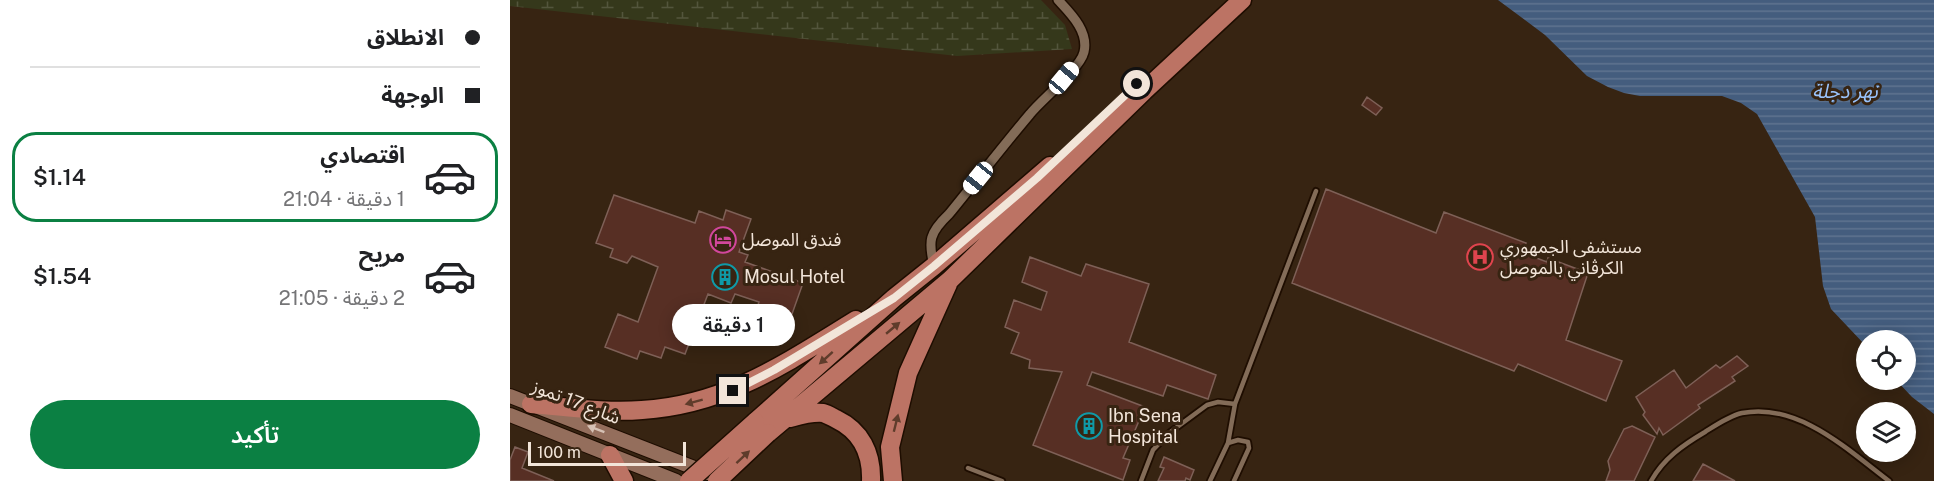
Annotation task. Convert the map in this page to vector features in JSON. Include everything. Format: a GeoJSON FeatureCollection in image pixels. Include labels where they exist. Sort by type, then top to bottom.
{"type":"FeatureCollection","features":[{"type":"Feature","properties":{"kind":"highway"},"geometry":{"type":"LineString","coordinates":[[785,420],[950,280],[1228,0]]}},
{"type":"Feature","properties":{"kind":"highway"},"geometry":{"type":"LineString","coordinates":[[717,481],[762,428],[894,298],[1037,178],[1242,0]]}},
{"type":"Feature","properties":{"kind":"highway"},"geometry":{"type":"LineString","coordinates":[[893,481],[890,447],[908,374],[950,280]]}},
{"type":"Feature","properties":{"kind":"highway"},"geometry":{"type":"LineString","coordinates":[[531,404],[609,411],[642,410],[681,406],[733,391],[774,370],[894,298]]}},
{"type":"Feature","properties":{"kind":"highway"},"geometry":{"type":"LineString","coordinates":[[690,481],[762,428],[808,413],[825,413],[853,430],[867,450],[871,481]]}},
{"type":"Feature","properties":{"kind":"highway"},"geometry":{"type":"LineString","coordinates":[[610,455],[624,481]]}},
{"type":"Feature","properties":{"kind":"main road","name":"شارع 17 تموز"},"geometry":{"type":"LineString","coordinates":[[510,396],[729,481]]}},
{"type":"Feature","properties":{"kind":"main road","name":"شارع 17 تموز"},"geometry":{"type":"LineString","coordinates":[[510,415],[676,481]]}},
{"type":"Feature","properties":{"kind":"street"},"geometry":{"type":"LineString","coordinates":[[934,266],[930,250],[934,230],[1084,52],[1084,41],[1076,20],[1058,0]]}},
{"type":"Feature","properties":{"kind":"lane"},"geometry":{"type":"LineString","coordinates":[[1210,481],[1228,443],[1235,404],[1317,190]]}},
{"type":"Feature","properties":{"kind":"lane"},"geometry":{"type":"LineString","coordinates":[[1141,481],[1153,450],[1168,433],[1207,405],[1218,402],[1235,404]]}},
{"type":"Feature","properties":{"kind":"lane"},"geometry":{"type":"LineString","coordinates":[[1651,481],[1672,454],[1688,441],[1742,413],[1771,413],[1804,423],[1834,440],[1889,481]]}},
{"type":"Feature","properties":{"kind":"lane"},"geometry":{"type":"LineString","coordinates":[[1228,443],[1238,440],[1248,442],[1249,448],[1234,481]]}},
{"type":"Feature","properties":{"kind":"lane"},"geometry":{"type":"LineString","coordinates":[[968,468],[1002,481]]}},
{"type":"Feature","properties":{"kind":"green space"},"geometry":{"type":"Polygon","coordinates":[[[510,0],[1041,0],[1065,25],[1072,49],[957,56],[510,6],[510,0]]]}},
{"type":"Feature","properties":{"kind":"water","name":"نهر دجلة"},"geometry":{"type":"Polygon","coordinates":[[[1498,0],[1934,0],[1934,414],[1905,390],[1916,390],[1916,330],[1856,330],[1856,335],[1831,309],[1823,286],[1815,217],[1757,114],[1741,103],[1722,96],[1640,96],[1624,93],[1587,76],[1545,35],[1498,0]]]}},
{"type":"Feature","properties":{"kind":"building"},"geometry":{"type":"Polygon","coordinates":[[[1367,97],[1382,108],[1376,115],[1362,105],[1367,97]]]}},
{"type":"Feature","properties":{"kind":"building"},"geometry":{"type":"Polygon","coordinates":[[[1326,189],[1436,233],[1444,212],[1526,243],[1523,253],[1547,262],[1548,258],[1588,273],[1566,340],[1622,361],[1606,401],[1518,364],[1514,371],[1292,283],[1326,189]]]}},
{"type":"Feature","properties":{"kind":"building","name":"Mosul Hotel"},"geometry":{"type":"Polygon","coordinates":[[[614,195],[695,223],[699,211],[723,220],[726,210],[751,219],[739,252],[748,255],[745,262],[803,283],[792,314],[768,305],[762,320],[754,317],[759,302],[735,294],[731,303],[708,294],[685,354],[665,347],[661,358],[640,351],[637,359],[605,347],[618,314],[638,322],[658,267],[632,256],[627,263],[610,257],[613,249],[596,243],[614,195]]]}},
{"type":"Feature","properties":{"kind":"building"},"geometry":{"type":"Polygon","coordinates":[[[1030,257],[1081,276],[1086,264],[1149,284],[1129,342],[1216,375],[1208,399],[1167,385],[1163,396],[1092,372],[1087,385],[1145,407],[1123,458],[1130,460],[1123,480],[1033,445],[1062,372],[1029,368],[1030,360],[1011,353],[1019,333],[1005,327],[1014,300],[1041,310],[1047,292],[1022,282],[1030,257]]]}},
{"type":"Feature","properties":{"kind":"building"},"geometry":{"type":"Polygon","coordinates":[[[1737,356],[1748,366],[1732,377],[1735,381],[1698,405],[1700,408],[1663,435],[1659,428],[1657,434],[1643,415],[1645,412],[1636,397],[1674,370],[1686,388],[1716,365],[1720,368],[1737,356]]]}},
{"type":"Feature","properties":{"kind":"building"},"geometry":{"type":"Polygon","coordinates":[[[1632,426],[1655,437],[1634,481],[1606,481],[1610,470],[1608,461],[1624,429],[1632,426]]]}},
{"type":"Feature","properties":{"kind":"building"},"geometry":{"type":"Polygon","coordinates":[[[515,447],[528,452],[522,468],[554,481],[510,481],[510,460],[515,447]]]}},
{"type":"Feature","properties":{"kind":"building"},"geometry":{"type":"Polygon","coordinates":[[[1164,457],[1194,470],[1190,480],[1186,478],[1185,481],[1158,481],[1164,468],[1160,467],[1164,457]]]}},
{"type":"Feature","properties":{"kind":"building"},"geometry":{"type":"Polygon","coordinates":[[[1703,464],[1735,481],[1693,481],[1703,464]]]}},
{"type":"Feature","properties":{"kind":"place","name":"فندق الموصل"},"geometry":{"type":"Point","coordinates":[723,240]}},
{"type":"Feature","properties":{"kind":"place","name":"مستشفى الجمهوري الكرڤاني بالموصل"},"geometry":{"type":"Point","coordinates":[1480,257]}},
{"type":"Feature","properties":{"kind":"place","name":"Mosul Hotel"},"geometry":{"type":"Point","coordinates":[725,277]}},
{"type":"Feature","properties":{"kind":"place","name":"Ibn Sena Hospital"},"geometry":{"type":"Point","coordinates":[1089,426]}},
{"type":"Feature","properties":{"kind":"route"},"geometry":{"type":"LineString","coordinates":[[733,391],[774,370],[894,298],[1037,178],[1137,84]]}}]}
